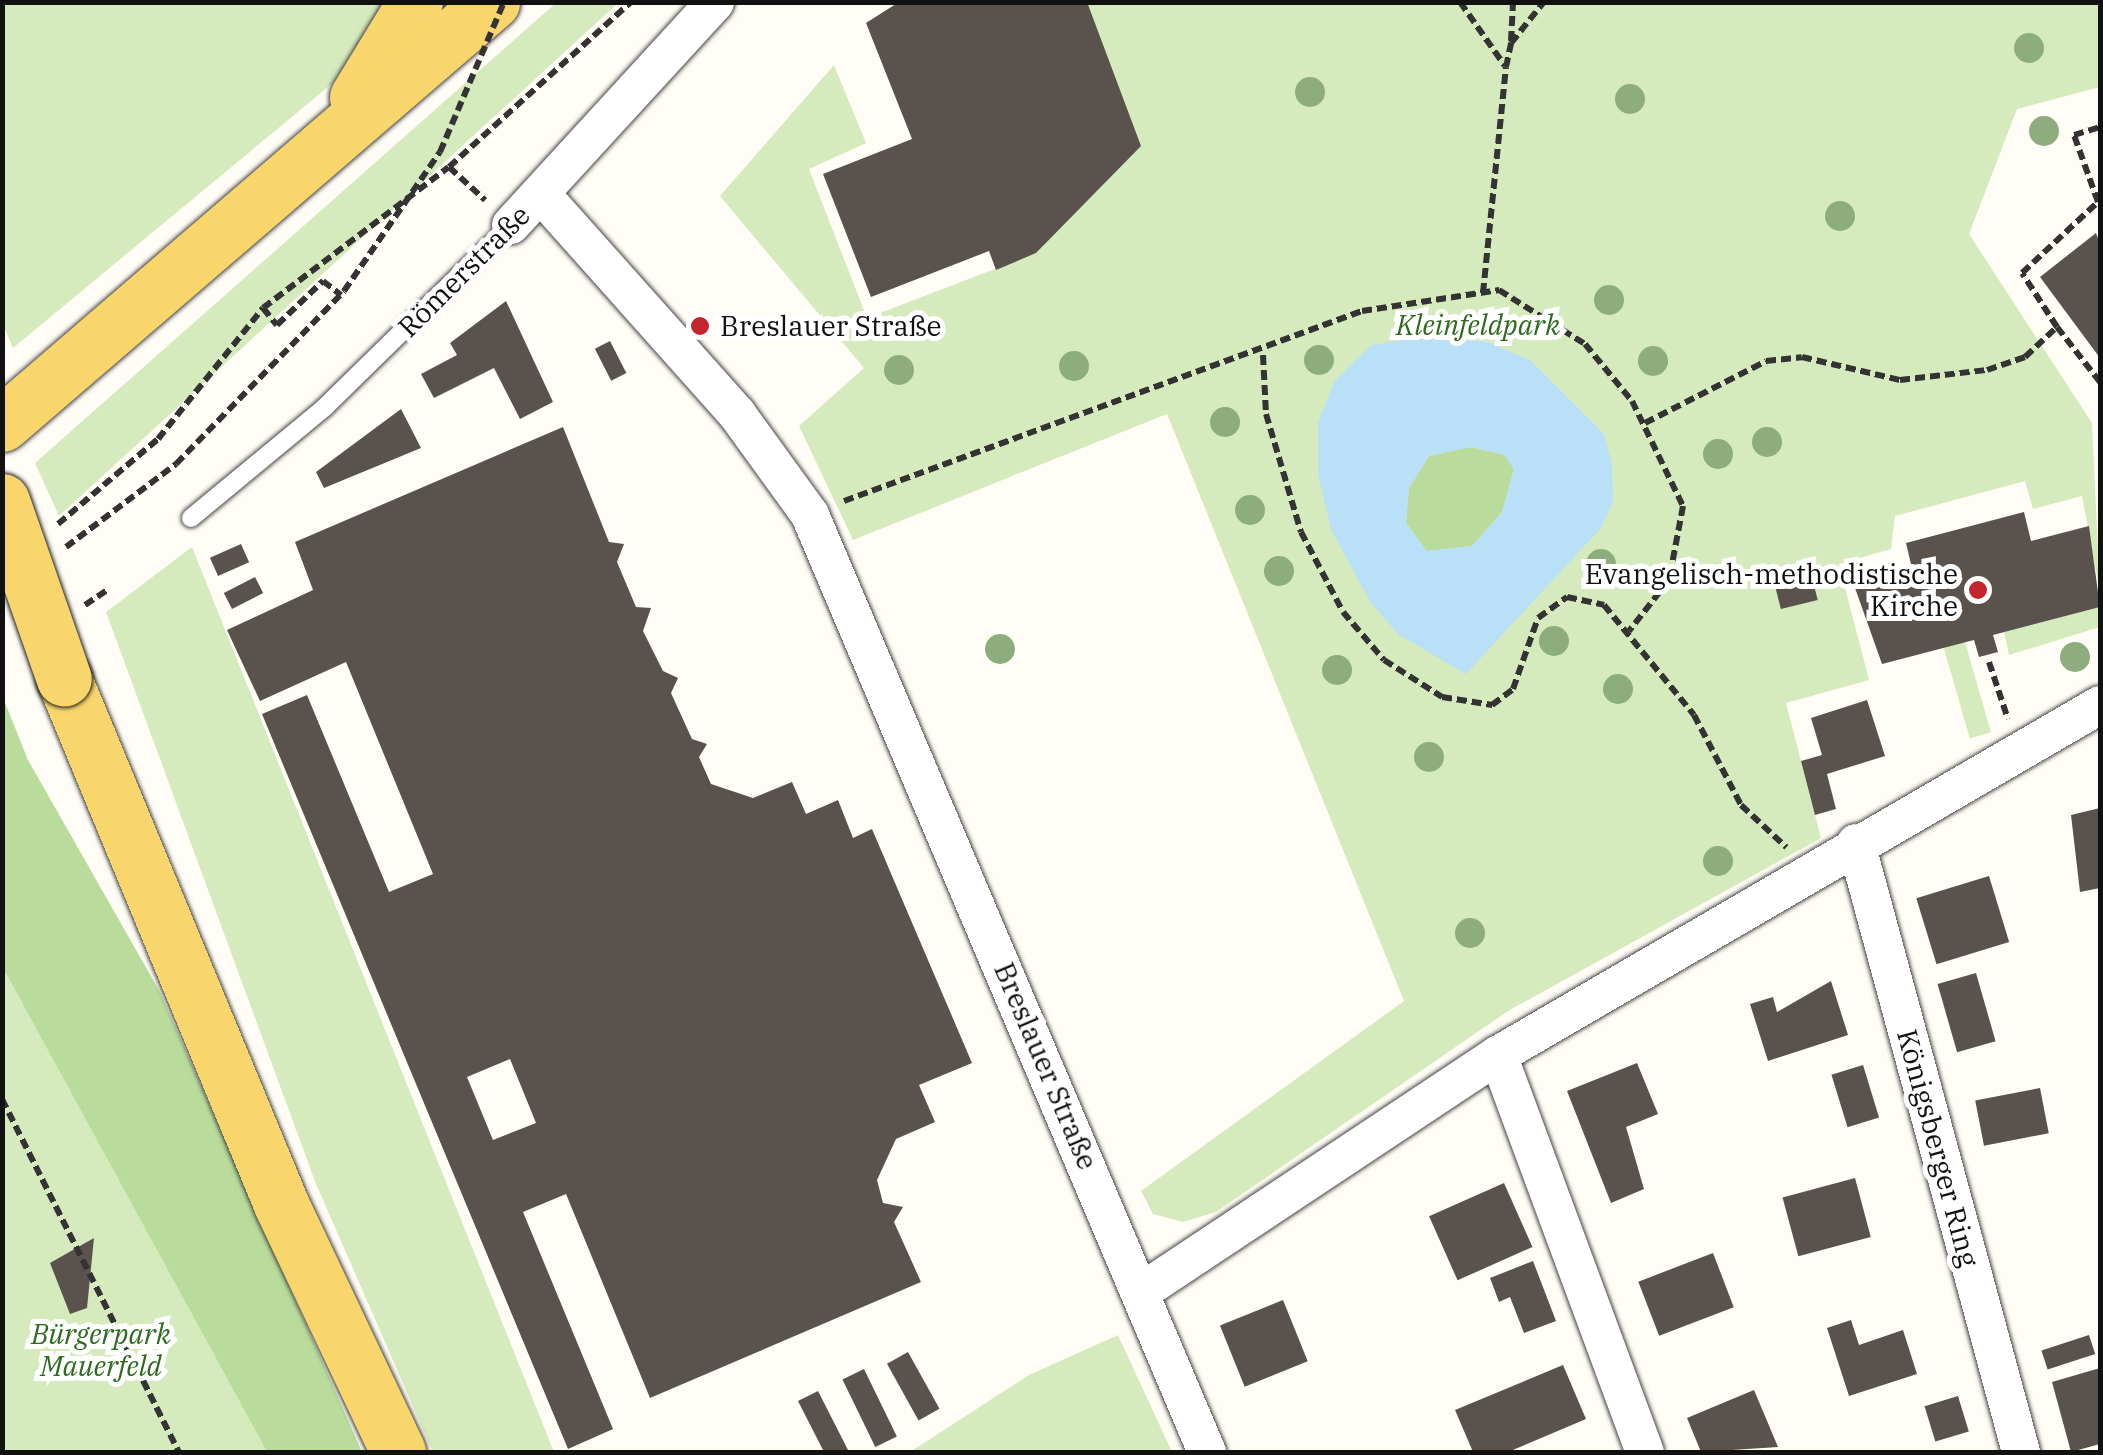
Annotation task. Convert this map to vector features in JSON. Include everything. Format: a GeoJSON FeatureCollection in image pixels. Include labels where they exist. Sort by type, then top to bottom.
{"type":"FeatureCollection","features":[{"type":"Feature","properties":{"kind":"main road"},"geometry":{"type":"LineString","coordinates":[[321,155],[415,2]]}},
{"type":"Feature","properties":{"kind":"main road"},"geometry":{"type":"LineString","coordinates":[[2,424],[321,155],[492,2]]}},
{"type":"Feature","properties":{"kind":"main road"},"geometry":{"type":"LineString","coordinates":[[2,502],[64,679],[289,1222],[398,1452]]}},
{"type":"Feature","properties":{"kind":"street","name":"Römerstraße"},"geometry":{"type":"LineString","coordinates":[[512,224],[715,2]]}},
{"type":"Feature","properties":{"kind":"street","name":"Breslauer Straße"},"geometry":{"type":"LineString","coordinates":[[541,194],[737,414],[810,515],[1207,1452]]}},
{"type":"Feature","properties":{"kind":"street"},"geometry":{"type":"LineString","coordinates":[[1141,1292],[1498,1055],[1808,869],[2100,705]]}},
{"type":"Feature","properties":{"kind":"street","name":"Königsberger Ring"},"geometry":{"type":"LineString","coordinates":[[1856,843],[2021,1452]]}},
{"type":"Feature","properties":{"kind":"street"},"geometry":{"type":"LineString","coordinates":[[1498,1055],[1645,1452]]}},
{"type":"Feature","properties":{"kind":"lane","name":"Römerstraße"},"geometry":{"type":"LineString","coordinates":[[191,518],[325,407],[512,224]]}},
{"type":"Feature","properties":{"kind":"path"},"geometry":{"type":"LineString","coordinates":[[85,534],[176,464],[343,293],[440,152],[504,2]]}},
{"type":"Feature","properties":{"kind":"path"},"geometry":{"type":"LineString","coordinates":[[44,534],[158,438],[262,308],[449,167],[631,2]]}},
{"type":"Feature","properties":{"kind":"path"},"geometry":{"type":"LineString","coordinates":[[1460,2],[1506,67]]}},
{"type":"Feature","properties":{"kind":"path"},"geometry":{"type":"LineString","coordinates":[[1483,293],[1514,2]]}},
{"type":"Feature","properties":{"kind":"path"},"geometry":{"type":"LineString","coordinates":[[1511,44],[1544,2]]}},
{"type":"Feature","properties":{"kind":"path"},"geometry":{"type":"LineString","coordinates":[[2100,127],[2074,135],[2098,202],[2022,273],[2100,382]]}},
{"type":"Feature","properties":{"kind":"path"},"geometry":{"type":"LineString","coordinates":[[449,167],[512,224]]}},
{"type":"Feature","properties":{"kind":"path"},"geometry":{"type":"LineString","coordinates":[[262,308],[277,326],[323,281],[343,293]]}},
{"type":"Feature","properties":{"kind":"path"},"geometry":{"type":"LineString","coordinates":[[810,515],[1031,426],[1263,354],[1362,311],[1498,290],[1585,344],[1644,423],[1683,506],[1669,580],[1630,631]]}},
{"type":"Feature","properties":{"kind":"path"},"geometry":{"type":"LineString","coordinates":[[1644,423],[1766,361],[1802,358],[1900,380],[1987,370],[2025,357],[2058,327]]}},
{"type":"Feature","properties":{"kind":"path"},"geometry":{"type":"LineString","coordinates":[[1263,354],[1266,414],[1301,532],[1342,612],[1384,660],[1442,697],[1492,705],[1513,689],[1538,618],[1567,598],[1604,604],[1630,631],[1694,715],[1741,805],[1808,869]]}},
{"type":"Feature","properties":{"kind":"path"},"geometry":{"type":"LineString","coordinates":[[1989,662],[2019,753]]}},
{"type":"Feature","properties":{"kind":"path"},"geometry":{"type":"LineString","coordinates":[[2,1099],[178,1452]]}},
{"type":"Feature","properties":{"kind":"green space"},"geometry":{"type":"Polygon","coordinates":[[[557,2],[618,3],[59,516],[35,463],[557,2]]]}},
{"type":"Feature","properties":{"kind":"green space"},"geometry":{"type":"Polygon","coordinates":[[[2,3],[389,3],[334,82],[13,348],[2,322],[2,3]]]}},
{"type":"Feature","properties":{"kind":"green space","name":"Kleinfeldpark"},"geometry":{"type":"Polygon","coordinates":[[[1087,3],[2100,3],[2100,87],[2017,109],[1969,234],[2092,423],[2100,593],[2082,496],[2033,509],[2025,481],[1895,516],[1891,549],[1839,564],[1869,680],[1786,703],[1821,838],[1508,1011],[1216,1212],[1183,1222],[1153,1214],[1141,1191],[1404,1001],[1167,414],[853,540],[799,426],[864,368],[720,196],[834,65],[866,143],[809,169],[867,318],[1036,253],[1068,219],[1087,3]]]}},
{"type":"Feature","properties":{"kind":"green space"},"geometry":{"type":"Polygon","coordinates":[[[1470,447],[1505,455],[1514,469],[1502,512],[1472,546],[1427,551],[1406,523],[1409,488],[1429,456],[1470,447]]]}},
{"type":"Feature","properties":{"kind":"green space"},"geometry":{"type":"Polygon","coordinates":[[[192,547],[554,1452],[433,1452],[316,1184],[106,612],[192,547]]]}},
{"type":"Feature","properties":{"kind":"green space"},"geometry":{"type":"Polygon","coordinates":[[[2100,607],[2100,627],[2009,655],[2004,632],[2100,607]]]}},
{"type":"Feature","properties":{"kind":"green space"},"geometry":{"type":"Polygon","coordinates":[[[1965,642],[1991,732],[1970,738],[1944,648],[1965,642]]]}},
{"type":"Feature","properties":{"kind":"green space"},"geometry":{"type":"Polygon","coordinates":[[[2,695],[28,760],[160,992],[362,1452],[267,1452],[3,968],[2,695]]]}},
{"type":"Feature","properties":{"kind":"green space","name":"Bürgerpark Mauerfeld"},"geometry":{"type":"Polygon","coordinates":[[[3,968],[267,1452],[2,1452],[3,968]]]}},
{"type":"Feature","properties":{"kind":"green space"},"geometry":{"type":"Polygon","coordinates":[[[1118,1335],[1172,1452],[910,1452],[1029,1375],[1118,1335]]]}},
{"type":"Feature","properties":{"kind":"water"},"geometry":{"type":"Polygon","coordinates":[[[1417,338],[1485,341],[1530,360],[1604,434],[1612,464],[1613,502],[1601,528],[1466,674],[1399,635],[1371,603],[1331,530],[1318,474],[1318,422],[1334,382],[1371,345],[1417,338]],[[1471,447],[1429,456],[1409,488],[1406,523],[1427,551],[1472,546],[1502,512],[1514,469],[1504,455],[1471,447]]]}},
{"type":"Feature","properties":{"kind":"building"},"geometry":{"type":"Polygon","coordinates":[[[899,2],[1087,2],[1141,146],[1036,253],[996,270],[989,251],[871,297],[823,174],[912,139],[866,23],[899,2]]]}},
{"type":"Feature","properties":{"kind":"building"},"geometry":{"type":"Polygon","coordinates":[[[2096,233],[2100,243],[2100,358],[2040,277],[2096,233]]]}},
{"type":"Feature","properties":{"kind":"building"},"geometry":{"type":"Polygon","coordinates":[[[506,301],[553,402],[520,419],[494,368],[434,398],[421,374],[457,355],[450,343],[506,301]]]}},
{"type":"Feature","properties":{"kind":"building"},"geometry":{"type":"Polygon","coordinates":[[[610,341],[626,373],[611,381],[595,349],[610,341]]]}},
{"type":"Feature","properties":{"kind":"building"},"geometry":{"type":"Polygon","coordinates":[[[401,409],[421,448],[324,488],[316,472],[401,409]]]}},
{"type":"Feature","properties":{"kind":"building"},"geometry":{"type":"Polygon","coordinates":[[[563,427],[609,542],[624,544],[617,562],[636,607],[651,608],[643,631],[663,671],[678,678],[671,693],[692,739],[707,744],[699,757],[711,784],[753,798],[792,782],[806,814],[838,800],[853,838],[872,829],[972,1063],[919,1085],[935,1122],[896,1139],[877,1180],[883,1203],[903,1207],[894,1222],[921,1282],[650,1398],[566,1194],[523,1212],[613,1429],[568,1449],[262,714],[307,695],[389,892],[433,874],[346,662],[260,701],[227,630],[313,590],[295,542],[563,427]],[[510,1059],[467,1077],[493,1140],[536,1123],[510,1059]]]}},
{"type":"Feature","properties":{"kind":"building","name":"Evangelisch-methodistische Kirche"},"geometry":{"type":"Polygon","coordinates":[[[2024,512],[2031,541],[2089,526],[2100,607],[1993,635],[1998,652],[1979,657],[1974,640],[1882,664],[1855,588],[1913,573],[1906,543],[2024,512]]]}},
{"type":"Feature","properties":{"kind":"building"},"geometry":{"type":"Polygon","coordinates":[[[241,544],[249,562],[218,576],[210,558],[241,544]]]}},
{"type":"Feature","properties":{"kind":"building"},"geometry":{"type":"Polygon","coordinates":[[[1809,565],[1818,600],[1781,609],[1772,574],[1809,565]]]}},
{"type":"Feature","properties":{"kind":"building"},"geometry":{"type":"Polygon","coordinates":[[[255,577],[263,593],[232,609],[224,593],[255,577]]]}},
{"type":"Feature","properties":{"kind":"building"},"geometry":{"type":"Polygon","coordinates":[[[1867,700],[1885,756],[1827,774],[1836,809],[1815,815],[1801,761],[1822,755],[1811,718],[1867,700]]]}},
{"type":"Feature","properties":{"kind":"building"},"geometry":{"type":"Polygon","coordinates":[[[2100,808],[2100,888],[2080,892],[2071,815],[2100,808]]]}},
{"type":"Feature","properties":{"kind":"building"},"geometry":{"type":"Polygon","coordinates":[[[1989,876],[2009,942],[1936,964],[1916,898],[1989,876]]]}},
{"type":"Feature","properties":{"kind":"building"},"geometry":{"type":"Polygon","coordinates":[[[1976,973],[1996,1041],[1957,1052],[1938,984],[1976,973]]]}},
{"type":"Feature","properties":{"kind":"building"},"geometry":{"type":"Polygon","coordinates":[[[1831,981],[1848,1035],[1768,1061],[1750,1004],[1773,997],[1777,1012],[1831,981]]]}},
{"type":"Feature","properties":{"kind":"building"},"geometry":{"type":"Polygon","coordinates":[[[1637,1063],[1658,1114],[1626,1127],[1644,1189],[1611,1203],[1567,1091],[1637,1063]]]}},
{"type":"Feature","properties":{"kind":"building"},"geometry":{"type":"Polygon","coordinates":[[[1863,1065],[1879,1118],[1848,1127],[1831,1075],[1863,1065]]]}},
{"type":"Feature","properties":{"kind":"building"},"geometry":{"type":"Polygon","coordinates":[[[2040,1088],[2049,1133],[1984,1146],[1975,1101],[2040,1088]]]}},
{"type":"Feature","properties":{"kind":"building"},"geometry":{"type":"Polygon","coordinates":[[[1855,1178],[1871,1237],[1798,1256],[1783,1197],[1855,1178]]]}},
{"type":"Feature","properties":{"kind":"building"},"geometry":{"type":"Polygon","coordinates":[[[1504,1183],[1532,1247],[1458,1280],[1429,1216],[1504,1183]]]}},
{"type":"Feature","properties":{"kind":"building"},"geometry":{"type":"Polygon","coordinates":[[[94,1238],[87,1308],[70,1314],[50,1263],[94,1238]]]}},
{"type":"Feature","properties":{"kind":"building"},"geometry":{"type":"Polygon","coordinates":[[[1713,1253],[1734,1307],[1659,1336],[1638,1282],[1713,1253]]]}},
{"type":"Feature","properties":{"kind":"building"},"geometry":{"type":"Polygon","coordinates":[[[1533,1261],[1556,1321],[1524,1333],[1510,1297],[1499,1302],[1490,1278],[1533,1261]]]}},
{"type":"Feature","properties":{"kind":"building"},"geometry":{"type":"Polygon","coordinates":[[[1283,1300],[1308,1361],[1245,1387],[1220,1325],[1283,1300]]]}},
{"type":"Feature","properties":{"kind":"building"},"geometry":{"type":"Polygon","coordinates":[[[1851,1320],[1859,1345],[1903,1330],[1917,1374],[1849,1396],[1827,1328],[1851,1320]]]}},
{"type":"Feature","properties":{"kind":"building"},"geometry":{"type":"Polygon","coordinates":[[[2089,1335],[2095,1354],[2048,1369],[2041,1350],[2089,1335]]]}},
{"type":"Feature","properties":{"kind":"building"},"geometry":{"type":"Polygon","coordinates":[[[908,1352],[940,1409],[919,1420],[887,1364],[908,1352]]]}},
{"type":"Feature","properties":{"kind":"building"},"geometry":{"type":"Polygon","coordinates":[[[1563,1365],[1586,1419],[1508,1452],[1473,1452],[1455,1410],[1563,1365]]]}},
{"type":"Feature","properties":{"kind":"building"},"geometry":{"type":"Polygon","coordinates":[[[2100,1368],[2100,1444],[2071,1452],[2052,1382],[2100,1368]]]}},
{"type":"Feature","properties":{"kind":"building"},"geometry":{"type":"Polygon","coordinates":[[[864,1369],[897,1436],[875,1447],[842,1380],[864,1369]]]}},
{"type":"Feature","properties":{"kind":"building"},"geometry":{"type":"Polygon","coordinates":[[[1754,1390],[1778,1447],[1701,1452],[1687,1418],[1754,1390]]]}},
{"type":"Feature","properties":{"kind":"building"},"geometry":{"type":"Polygon","coordinates":[[[818,1391],[849,1452],[824,1452],[798,1401],[818,1391]]]}},
{"type":"Feature","properties":{"kind":"building"},"geometry":{"type":"Polygon","coordinates":[[[1958,1396],[1969,1431],[1935,1442],[1925,1406],[1958,1396]]]}},
{"type":"Feature","properties":{"kind":"place","name":"Breslauer Straße"},"geometry":{"type":"Point","coordinates":[700,326]}},
{"type":"Feature","properties":{"kind":"place","name":"Evangelisch-methodistische Kirche"},"geometry":{"type":"Point","coordinates":[1978,590]}}]}
